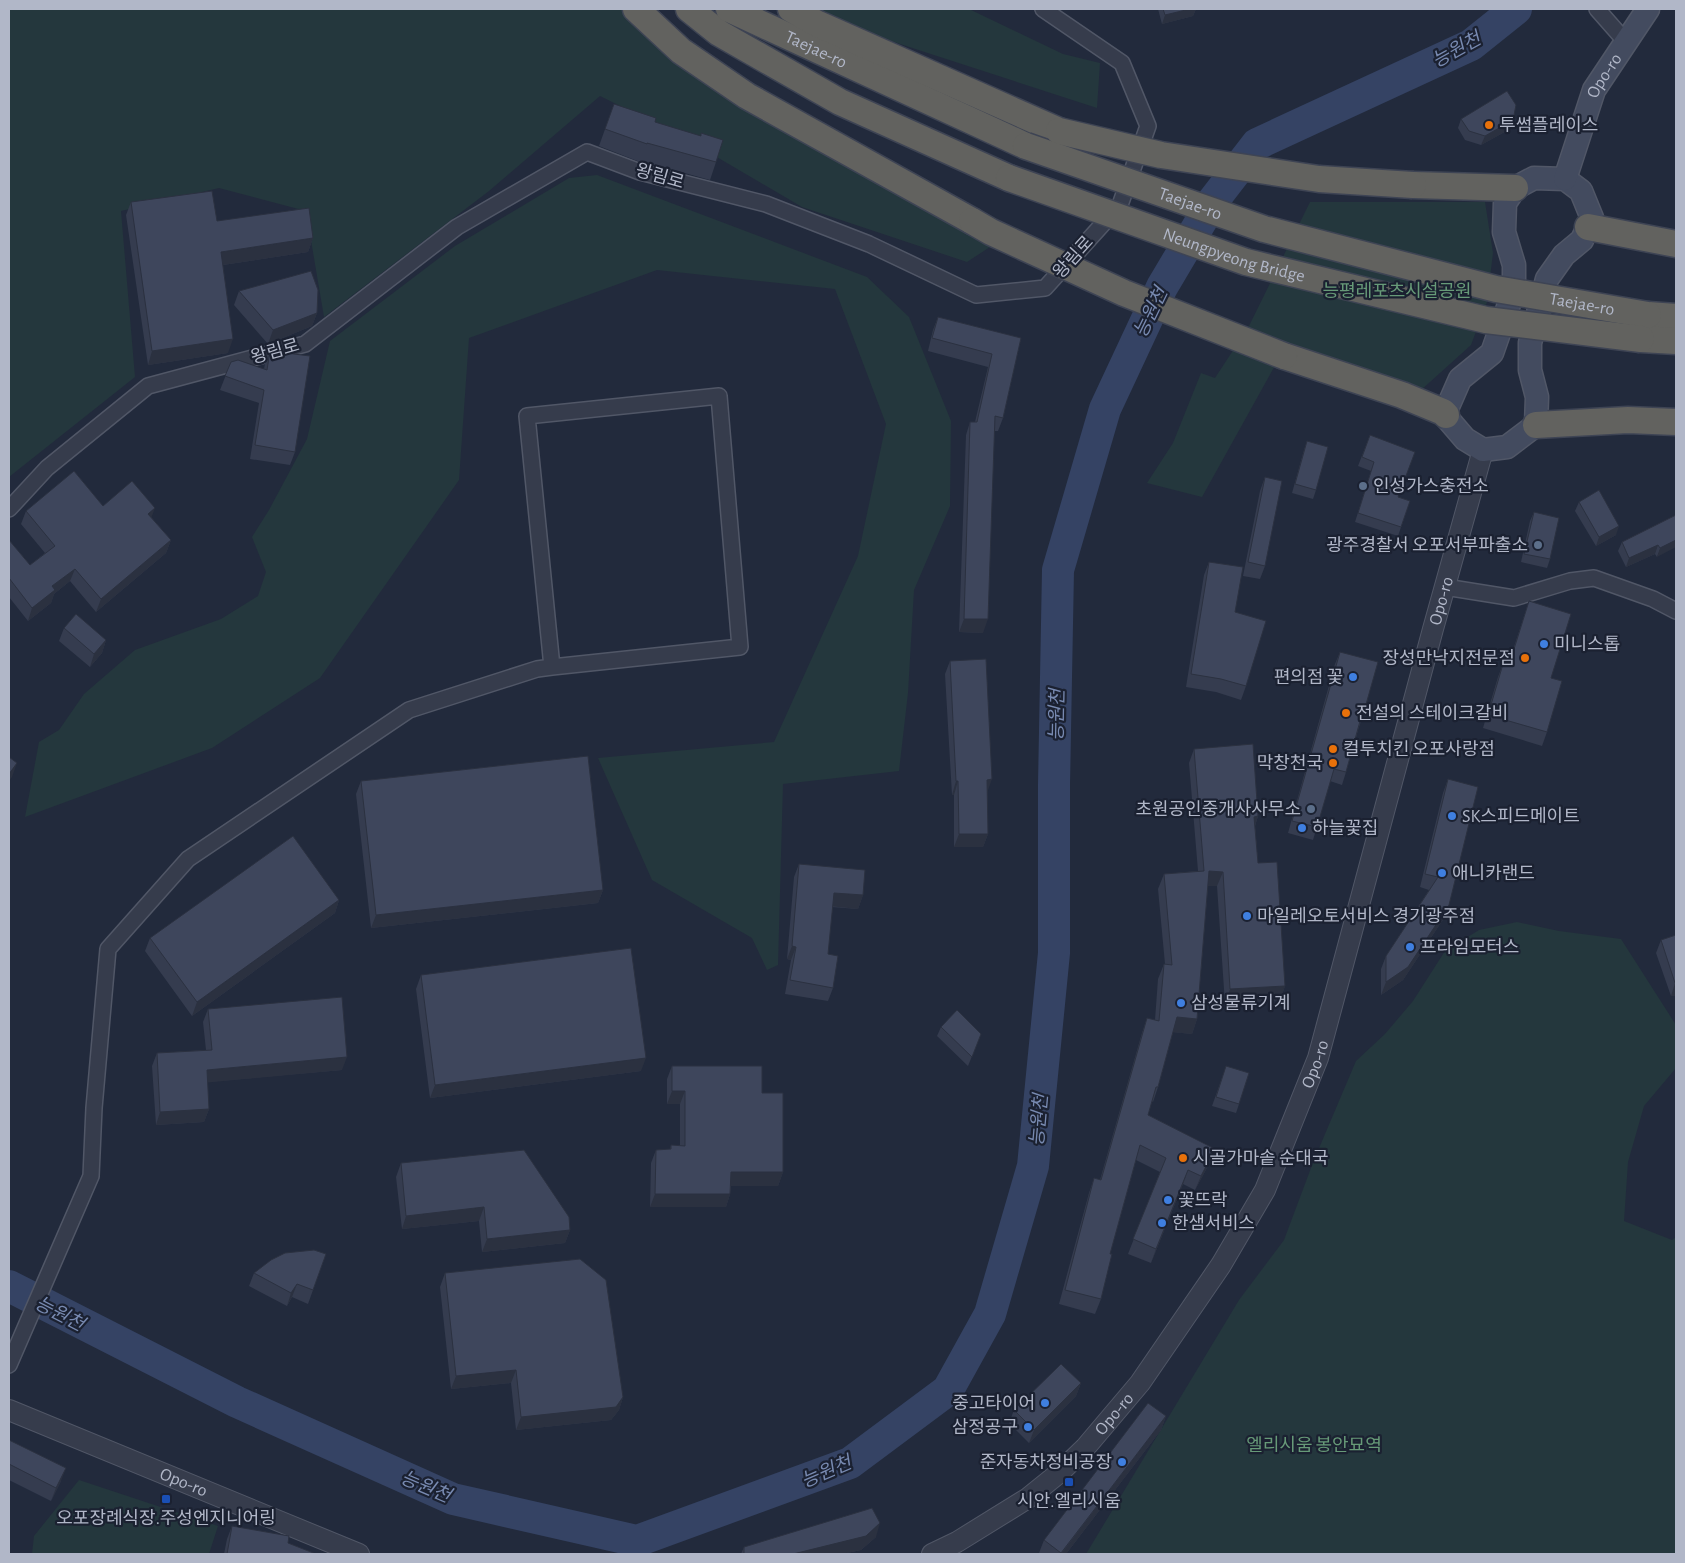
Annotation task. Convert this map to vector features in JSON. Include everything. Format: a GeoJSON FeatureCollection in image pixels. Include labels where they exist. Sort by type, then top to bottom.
{"type":"FeatureCollection","features":[{"type":"Feature","properties":{"kind":"highway"},"geometry":{"type":"LineString","coordinates":[[636,9],[681,51],[747,96],[991,232],[1124,293],[1284,356],[1402,395],[1446,415]]}},
{"type":"Feature","properties":{"kind":"highway","name":"Taejae-ro"},"geometry":{"type":"LineString","coordinates":[[689,9],[719,33],[840,102],[1008,178]]}},
{"type":"Feature","properties":{"kind":"highway","name":"Taejae-ro"},"geometry":{"type":"LineString","coordinates":[[729,9],[1026,146],[1264,229],[1644,327],[1676,341]]}},
{"type":"Feature","properties":{"kind":"highway"},"geometry":{"type":"LineString","coordinates":[[792,9],[818,24],[1059,131],[1161,155],[1319,179],[1413,185],[1515,188]]}},
{"type":"Feature","properties":{"kind":"highway","name":"Neungpyeong Bridge"},"geometry":{"type":"LineString","coordinates":[[1008,178],[1246,262],[1486,320],[1644,327]]}},
{"type":"Feature","properties":{"kind":"highway"},"geometry":{"type":"LineString","coordinates":[[1588,227],[1676,244]]}},
{"type":"Feature","properties":{"kind":"highway","name":"Taejae-ro"},"geometry":{"type":"LineString","coordinates":[[1644,327],[1676,317]]}},
{"type":"Feature","properties":{"kind":"highway"},"geometry":{"type":"LineString","coordinates":[[1536,425],[1628,420],[1676,422]]}},
{"type":"Feature","properties":{"kind":"main road","name":"Opo-ro"},"geometry":{"type":"LineString","coordinates":[[1565,179],[1594,90],[1648,9]]}},
{"type":"Feature","properties":{"kind":"main road"},"geometry":{"type":"LineString","coordinates":[[1534,178],[1565,179],[1582,191],[1592,218],[1582,240],[1564,255],[1547,279],[1532,334],[1530,370],[1537,397],[1536,425],[1507,447],[1483,450],[1465,439],[1447,418],[1446,411],[1460,379],[1492,353],[1514,290],[1514,265],[1504,232],[1505,203],[1515,188],[1534,178]]}},
{"type":"Feature","properties":{"kind":"street","name":"왕림로"},"geometry":{"type":"LineString","coordinates":[[9,509],[47,468],[148,386],[305,344],[456,227],[587,152],[640,172],[766,204],[869,244],[976,295],[1045,288],[1120,205],[1148,126],[1122,64],[1043,9]]}},
{"type":"Feature","properties":{"kind":"street"},"geometry":{"type":"LineString","coordinates":[[1597,9],[1626,42]]}},
{"type":"Feature","properties":{"kind":"street"},"geometry":{"type":"LineString","coordinates":[[9,1363],[91,1176],[94,1108],[108,949],[188,859],[409,710],[537,669],[740,647],[719,396],[527,416],[552,667]]}},
{"type":"Feature","properties":{"kind":"street","name":"Opo-ro"},"geometry":{"type":"LineString","coordinates":[[932,1554],[957,1542],[1028,1498],[1059,1473],[1085,1448],[1140,1383],[1221,1264],[1265,1190],[1318,1058],[1483,450]]}},
{"type":"Feature","properties":{"kind":"street"},"geometry":{"type":"LineString","coordinates":[[1445,587],[1514,598],[1570,581],[1594,578],[1653,599],[1676,611]]}},
{"type":"Feature","properties":{"kind":"street","name":"Opo-ro"},"geometry":{"type":"LineString","coordinates":[[9,1410],[358,1554]]}},
{"type":"Feature","properties":{"kind":"green space"},"geometry":{"type":"Polygon","coordinates":[[[9,9],[628,9],[993,245],[967,262],[802,207],[681,136],[600,96],[489,191],[324,317],[306,211],[219,188],[121,211],[135,377],[9,477],[9,9]]]}},
{"type":"Feature","properties":{"kind":"green space"},"geometry":{"type":"Polygon","coordinates":[[[810,9],[969,9],[1063,54],[1100,63],[1097,108],[826,20],[810,9]]]}},
{"type":"Feature","properties":{"kind":"green space"},"geometry":{"type":"Polygon","coordinates":[[[597,175],[867,277],[909,317],[951,421],[950,506],[914,590],[908,693],[899,771],[783,784],[778,965],[767,970],[752,938],[652,880],[598,758],[774,742],[858,556],[886,424],[835,289],[657,270],[469,338],[459,480],[320,678],[212,748],[25,817],[39,742],[59,730],[84,694],[135,650],[221,619],[258,596],[266,572],[252,537],[269,510],[307,439],[330,341],[455,246],[569,178],[597,175]]]}},
{"type":"Feature","properties":{"kind":"green space","name":"능평레포츠시설공원"},"geometry":{"type":"Polygon","coordinates":[[[1310,202],[1485,202],[1493,253],[1487,302],[1471,345],[1420,391],[1287,344],[1202,497],[1147,483],[1173,443],[1201,373],[1215,378],[1249,326],[1310,202]]]}},
{"type":"Feature","properties":{"kind":"green space","name":"엘리시움 봉안묘역"},"geometry":{"type":"Polygon","coordinates":[[[1517,922],[1559,931],[1621,939],[1676,1025],[1676,1068],[1644,1106],[1628,1162],[1624,1221],[1672,1240],[1676,1237],[1676,1554],[1086,1554],[1239,1300],[1284,1240],[1314,1160],[1356,1061],[1385,1034],[1413,1001],[1445,951],[1479,930],[1517,922]]]}},
{"type":"Feature","properties":{"kind":"green space"},"geometry":{"type":"Polygon","coordinates":[[[79,1480],[218,1526],[209,1554],[32,1554],[34,1536],[79,1480]]]}},
{"type":"Feature","properties":{"kind":"building"},"geometry":{"type":"Polygon","coordinates":[[[1163,9],[1190,9],[1165,15],[1163,9]]]}},
{"type":"Feature","properties":{"kind":"building"},"geometry":{"type":"Polygon","coordinates":[[[1507,91],[1516,105],[1513,120],[1485,136],[1469,131],[1461,119],[1507,91]]]}},
{"type":"Feature","properties":{"kind":"building"},"geometry":{"type":"Polygon","coordinates":[[[614,104],[656,118],[655,122],[701,136],[701,133],[723,140],[716,162],[647,144],[605,129],[614,104]]]}},
{"type":"Feature","properties":{"kind":"building"},"geometry":{"type":"Polygon","coordinates":[[[212,191],[217,221],[309,208],[313,238],[221,252],[233,339],[152,351],[131,202],[212,191]]]}},
{"type":"Feature","properties":{"kind":"building"},"geometry":{"type":"Polygon","coordinates":[[[311,271],[318,290],[317,313],[273,330],[239,291],[311,271]]]}},
{"type":"Feature","properties":{"kind":"building"},"geometry":{"type":"Polygon","coordinates":[[[938,317],[1021,338],[1003,418],[995,416],[988,619],[964,619],[970,422],[977,422],[992,354],[932,338],[938,317]]]}},
{"type":"Feature","properties":{"kind":"building"},"geometry":{"type":"Polygon","coordinates":[[[270,351],[310,356],[295,452],[255,445],[264,390],[225,376],[231,362],[238,360],[267,370],[270,351]]]}},
{"type":"Feature","properties":{"kind":"building"},"geometry":{"type":"Polygon","coordinates":[[[1370,435],[1415,452],[1398,497],[1410,501],[1401,527],[1358,513],[1374,462],[1362,457],[1370,435]]]}},
{"type":"Feature","properties":{"kind":"building"},"geometry":{"type":"Polygon","coordinates":[[[1307,441],[1328,447],[1316,490],[1295,484],[1307,441]]]}},
{"type":"Feature","properties":{"kind":"building"},"geometry":{"type":"Polygon","coordinates":[[[74,471],[103,506],[132,481],[155,508],[148,514],[171,540],[101,599],[75,569],[52,586],[55,590],[32,608],[9,578],[9,540],[30,565],[55,546],[26,511],[74,471]]]}},
{"type":"Feature","properties":{"kind":"building"},"geometry":{"type":"Polygon","coordinates":[[[1265,477],[1282,481],[1265,566],[1248,562],[1265,477]]]}},
{"type":"Feature","properties":{"kind":"building"},"geometry":{"type":"Polygon","coordinates":[[[1599,490],[1619,526],[1599,537],[1579,502],[1599,490]]]}},
{"type":"Feature","properties":{"kind":"building","name":"광주경찰서 오포서부파출소"},"geometry":{"type":"Polygon","coordinates":[[[1534,512],[1559,518],[1550,559],[1524,554],[1534,512]]]}},
{"type":"Feature","properties":{"kind":"building"},"geometry":{"type":"Polygon","coordinates":[[[1676,515],[1676,540],[1660,548],[1658,545],[1629,558],[1622,542],[1676,515]]]}},
{"type":"Feature","properties":{"kind":"building"},"geometry":{"type":"Polygon","coordinates":[[[1209,562],[1243,567],[1235,612],[1266,621],[1246,686],[1221,679],[1191,674],[1209,562]]]}},
{"type":"Feature","properties":{"kind":"building"},"geometry":{"type":"Polygon","coordinates":[[[1529,601],[1571,614],[1551,678],[1562,681],[1547,732],[1488,715],[1503,664],[1509,665],[1529,601]]]}},
{"type":"Feature","properties":{"kind":"building"},"geometry":{"type":"Polygon","coordinates":[[[76,614],[106,640],[94,654],[64,628],[76,614]]]}},
{"type":"Feature","properties":{"kind":"building"},"geometry":{"type":"Polygon","coordinates":[[[1340,652],[1378,662],[1346,772],[1334,769],[1317,827],[1292,821],[1340,652]]]}},
{"type":"Feature","properties":{"kind":"building"},"geometry":{"type":"Polygon","coordinates":[[[986,659],[992,779],[987,780],[988,834],[959,834],[958,781],[956,781],[950,661],[986,659]]]}},
{"type":"Feature","properties":{"kind":"building"},"geometry":{"type":"Polygon","coordinates":[[[1253,744],[1258,816],[1254,817],[1258,863],[1277,862],[1285,986],[1230,989],[1223,872],[1209,871],[1197,1019],[1177,1017],[1158,1087],[1156,1087],[1148,1115],[1215,1149],[1201,1176],[1188,1170],[1156,1249],[1133,1239],[1166,1158],[1140,1145],[1110,1254],[1112,1254],[1101,1299],[1065,1290],[1094,1178],[1101,1180],[1147,1018],[1159,1021],[1164,964],[1172,965],[1164,874],[1204,871],[1194,749],[1253,744]]]}},
{"type":"Feature","properties":{"kind":"building"},"geometry":{"type":"Polygon","coordinates":[[[588,756],[603,890],[376,915],[361,781],[588,756]]]}},
{"type":"Feature","properties":{"kind":"building"},"geometry":{"type":"Polygon","coordinates":[[[9,757],[17,763],[9,774],[9,757]]]}},
{"type":"Feature","properties":{"kind":"building"},"geometry":{"type":"Polygon","coordinates":[[[1448,779],[1478,787],[1449,905],[1408,967],[1386,982],[1386,956],[1438,877],[1425,874],[1448,779]]]}},
{"type":"Feature","properties":{"kind":"building"},"geometry":{"type":"Polygon","coordinates":[[[293,836],[339,900],[197,1002],[150,938],[293,836]]]}},
{"type":"Feature","properties":{"kind":"building"},"geometry":{"type":"Polygon","coordinates":[[[799,864],[865,870],[863,895],[834,893],[828,954],[838,956],[833,988],[790,980],[796,947],[792,946],[799,864]]]}},
{"type":"Feature","properties":{"kind":"building"},"geometry":{"type":"Polygon","coordinates":[[[1676,935],[1676,983],[1675,983],[1661,940],[1676,935]]]}},
{"type":"Feature","properties":{"kind":"building"},"geometry":{"type":"Polygon","coordinates":[[[631,948],[646,1058],[435,1085],[421,975],[631,948]]]}},
{"type":"Feature","properties":{"kind":"building"},"geometry":{"type":"Polygon","coordinates":[[[342,997],[347,1057],[207,1070],[209,1109],[160,1112],[157,1053],[212,1050],[208,1009],[342,997]]]}},
{"type":"Feature","properties":{"kind":"building"},"geometry":{"type":"Polygon","coordinates":[[[957,1010],[981,1034],[972,1057],[941,1027],[957,1010]]]}},
{"type":"Feature","properties":{"kind":"building"},"geometry":{"type":"Polygon","coordinates":[[[672,1066],[762,1066],[762,1093],[783,1093],[783,1172],[731,1172],[730,1194],[655,1194],[656,1150],[671,1149],[671,1145],[685,1146],[685,1091],[672,1091],[672,1066]]]}},
{"type":"Feature","properties":{"kind":"building"},"geometry":{"type":"Polygon","coordinates":[[[1226,1066],[1249,1073],[1239,1104],[1216,1097],[1226,1066]]]}},
{"type":"Feature","properties":{"kind":"building"},"geometry":{"type":"Polygon","coordinates":[[[524,1150],[569,1217],[570,1230],[487,1239],[484,1207],[406,1216],[401,1163],[524,1150]]]}},
{"type":"Feature","properties":{"kind":"building"},"geometry":{"type":"Polygon","coordinates":[[[314,1250],[326,1254],[313,1290],[297,1284],[291,1293],[254,1273],[271,1260],[285,1253],[314,1250]]]}},
{"type":"Feature","properties":{"kind":"building"},"geometry":{"type":"Polygon","coordinates":[[[580,1259],[606,1280],[623,1397],[616,1407],[521,1417],[516,1370],[456,1376],[445,1273],[580,1259]]]}},
{"type":"Feature","properties":{"kind":"building"},"geometry":{"type":"Polygon","coordinates":[[[1061,1364],[1081,1383],[1034,1430],[1014,1410],[1061,1364]]]}},
{"type":"Feature","properties":{"kind":"building"},"geometry":{"type":"Polygon","coordinates":[[[1148,1403],[1166,1416],[1061,1553],[1044,1540],[1148,1403]]]}},
{"type":"Feature","properties":{"kind":"building"},"geometry":{"type":"Polygon","coordinates":[[[9,1440],[66,1468],[56,1488],[9,1464],[9,1440]]]}},
{"type":"Feature","properties":{"kind":"building"},"geometry":{"type":"Polygon","coordinates":[[[872,1508],[880,1523],[866,1536],[793,1554],[744,1554],[744,1547],[872,1508]]]}},
{"type":"Feature","properties":{"kind":"building"},"geometry":{"type":"Polygon","coordinates":[[[232,1526],[289,1536],[288,1543],[316,1554],[227,1554],[232,1526]]]}},
{"type":"Feature","properties":{"kind":"waterway","name":"능원천"},"geometry":{"type":"LineString","coordinates":[[9,1286],[237,1402],[453,1499],[637,1541],[850,1463],[948,1390],[990,1314],[1033,1166],[1054,953],[1054,785],[1058,570],[1105,409],[1162,287],[1213,201],[1257,144],[1471,45],[1516,9]]}},
{"type":"Feature","properties":{"kind":"place","name":"투썸플레이스"},"geometry":{"type":"Point","coordinates":[1489,125]}},
{"type":"Feature","properties":{"kind":"place","name":"인성가스충전소"},"geometry":{"type":"Point","coordinates":[1363,486]}},
{"type":"Feature","properties":{"kind":"place","name":"광주경찰서 오포서부파출소"},"geometry":{"type":"Point","coordinates":[1538,545]}},
{"type":"Feature","properties":{"kind":"place","name":"미니스톱"},"geometry":{"type":"Point","coordinates":[1544,644]}},
{"type":"Feature","properties":{"kind":"place","name":"장성만낙지전문점"},"geometry":{"type":"Point","coordinates":[1525,658]}},
{"type":"Feature","properties":{"kind":"place","name":"편의점 꽃"},"geometry":{"type":"Point","coordinates":[1353,677]}},
{"type":"Feature","properties":{"kind":"place","name":"전설의 스테이크갈비"},"geometry":{"type":"Point","coordinates":[1346,713]}},
{"type":"Feature","properties":{"kind":"place","name":"컬투치킨 오포사랑점"},"geometry":{"type":"Point","coordinates":[1333,749]}},
{"type":"Feature","properties":{"kind":"place","name":"막창천국"},"geometry":{"type":"Point","coordinates":[1333,763]}},
{"type":"Feature","properties":{"kind":"place","name":"초원공인중개사사무소"},"geometry":{"type":"Point","coordinates":[1311,809]}},
{"type":"Feature","properties":{"kind":"place","name":"SK스피드메이트"},"geometry":{"type":"Point","coordinates":[1452,816]}},
{"type":"Feature","properties":{"kind":"place","name":"하늘꽃집"},"geometry":{"type":"Point","coordinates":[1302,828]}},
{"type":"Feature","properties":{"kind":"place","name":"애니카랜드"},"geometry":{"type":"Point","coordinates":[1442,873]}},
{"type":"Feature","properties":{"kind":"place","name":"마일레오토서비스 경기광주점"},"geometry":{"type":"Point","coordinates":[1247,916]}},
{"type":"Feature","properties":{"kind":"place","name":"프라임모터스"},"geometry":{"type":"Point","coordinates":[1410,947]}},
{"type":"Feature","properties":{"kind":"place","name":"삼성물류기계"},"geometry":{"type":"Point","coordinates":[1181,1003]}},
{"type":"Feature","properties":{"kind":"place","name":"시골가마솥 순대국"},"geometry":{"type":"Point","coordinates":[1183,1158]}},
{"type":"Feature","properties":{"kind":"place","name":"꽃뜨락"},"geometry":{"type":"Point","coordinates":[1168,1200]}},
{"type":"Feature","properties":{"kind":"place","name":"한샘서비스"},"geometry":{"type":"Point","coordinates":[1162,1223]}},
{"type":"Feature","properties":{"kind":"place","name":"중고타이어"},"geometry":{"type":"Point","coordinates":[1045,1403]}},
{"type":"Feature","properties":{"kind":"place","name":"삼정공구"},"geometry":{"type":"Point","coordinates":[1028,1427]}},
{"type":"Feature","properties":{"kind":"place","name":"준자동차정비공장"},"geometry":{"type":"Point","coordinates":[1122,1462]}},
{"type":"Feature","properties":{"kind":"place","name":"시안.엘리시움"},"geometry":{"type":"Point","coordinates":[1069,1482]}},
{"type":"Feature","properties":{"kind":"place","name":"오포장례식장.주성엔지니어링"},"geometry":{"type":"Point","coordinates":[166,1499]}}]}
